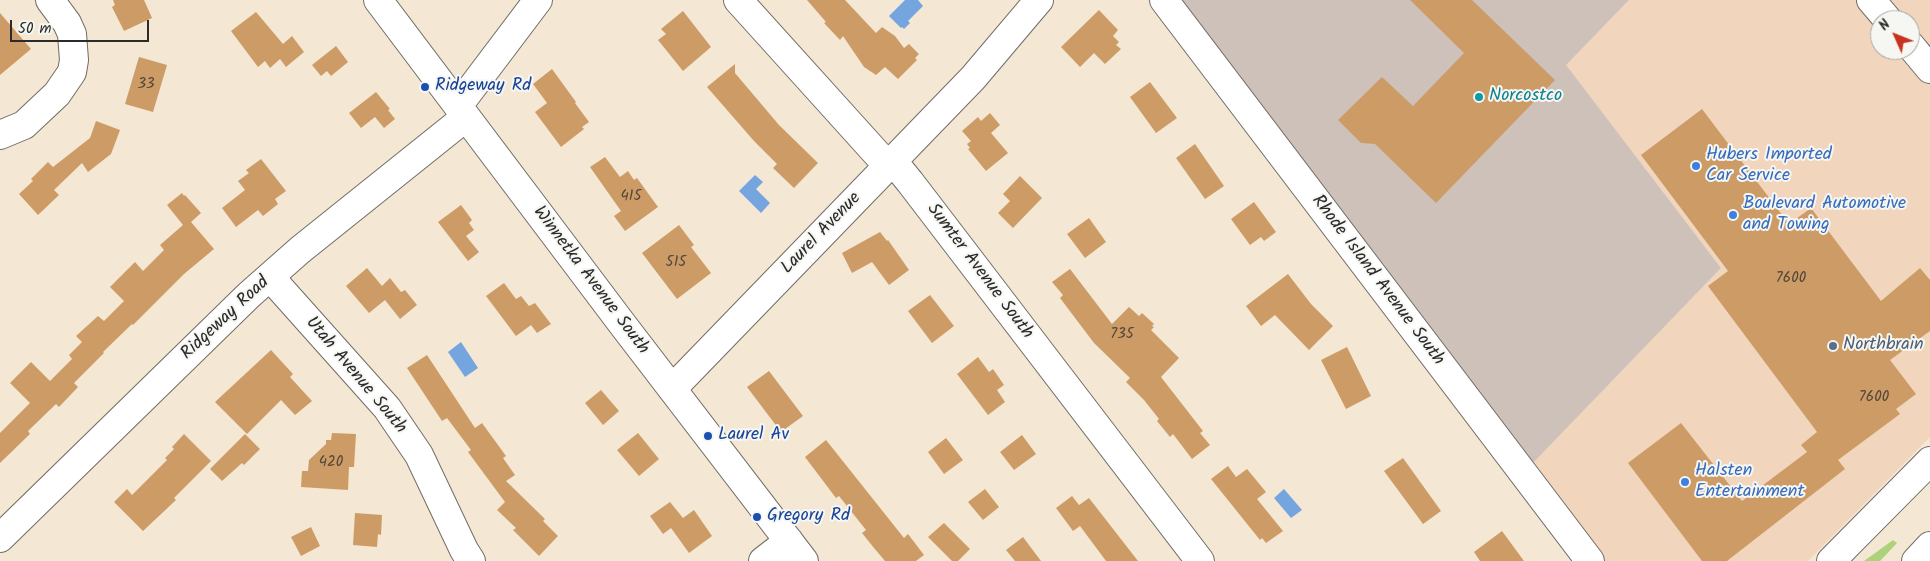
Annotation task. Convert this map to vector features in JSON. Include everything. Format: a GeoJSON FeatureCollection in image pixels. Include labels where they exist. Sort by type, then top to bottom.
{"type":"FeatureCollection","features":[{"type":"Feature","properties":{"kind":"main road"},"geometry":{"type":"LineString","coordinates":[[0,135],[24,125],[57,94],[72,72],[74,60],[72,34],[67,23],[50,0]]}},
{"type":"Feature","properties":{"kind":"main road","name":"Winnetka Avenue South"},"geometry":{"type":"LineString","coordinates":[[378,0],[796,551]]}},
{"type":"Feature","properties":{"kind":"main road","name":"Ridgeway Road"},"geometry":{"type":"LineString","coordinates":[[0,538],[249,295],[462,112],[538,0]]}},
{"type":"Feature","properties":{"kind":"main road","name":"Sumter Avenue South"},"geometry":{"type":"LineString","coordinates":[[738,0],[878,155],[890,163],[910,182],[1200,561]]}},
{"type":"Feature","properties":{"kind":"main road","name":"Laurel Avenue"},"geometry":{"type":"LineString","coordinates":[[973,78],[1039,0]]}},
{"type":"Feature","properties":{"kind":"main road","name":"Laurel Avenue"},"geometry":{"type":"LineString","coordinates":[[672,390],[973,78],[1058,0]]}},
{"type":"Feature","properties":{"kind":"main road","name":"Rhode Island Avenue South"},"geometry":{"type":"LineString","coordinates":[[1164,0],[1590,561]]}},
{"type":"Feature","properties":{"kind":"main road"},"geometry":{"type":"LineString","coordinates":[[1871,0],[1880,10]]}},
{"type":"Feature","properties":{"kind":"main road"},"geometry":{"type":"LineString","coordinates":[[1920,57],[1930,69]]}},
{"type":"Feature","properties":{"kind":"main road","name":"Utah Avenue South"},"geometry":{"type":"LineString","coordinates":[[270,277],[388,408],[418,455],[464,550],[472,561]]}},
{"type":"Feature","properties":{"kind":"main road"},"geometry":{"type":"LineString","coordinates":[[1831,561],[1930,461]]}},
{"type":"Feature","properties":{"kind":"main road"},"geometry":{"type":"LineString","coordinates":[[1916,561],[1930,546]]}},
{"type":"Feature","properties":{"kind":"main road"},"geometry":{"type":"LineString","coordinates":[[763,561],[796,551]]}},
{"type":"Feature","properties":{"kind":"shaded area"},"geometry":{"type":"Polygon","coordinates":[[[1180,0],[1629,0],[1566,65],[1721,268],[1532,464],[1180,0]]]}},
{"type":"Feature","properties":{"kind":"shaded area"},"geometry":{"type":"Polygon","coordinates":[[[1629,0],[1930,0],[1930,437],[1808,561],[1605,561],[1532,464],[1721,268],[1565,65],[1629,0]]]}},
{"type":"Feature","properties":{"kind":"green space"},"geometry":{"type":"Polygon","coordinates":[[[1893,540],[1897,543],[1880,561],[1864,561],[1893,540]]]}},
{"type":"Feature","properties":{"kind":"water"},"geometry":{"type":"Polygon","coordinates":[[[905,0],[918,0],[923,6],[908,21],[910,23],[904,29],[889,16],[905,0]]]}},
{"type":"Feature","properties":{"kind":"water"},"geometry":{"type":"Polygon","coordinates":[[[755,175],[763,182],[756,189],[770,203],[761,213],[739,191],[755,175]]]}},
{"type":"Feature","properties":{"kind":"water"},"geometry":{"type":"Polygon","coordinates":[[[461,342],[478,368],[465,377],[448,352],[461,342]]]}},
{"type":"Feature","properties":{"kind":"water"},"geometry":{"type":"Polygon","coordinates":[[[1284,489],[1302,510],[1291,518],[1274,498],[1284,489]]]}},
{"type":"Feature","properties":{"kind":"building"},"geometry":{"type":"Polygon","coordinates":[[[113,0],[144,0],[152,18],[124,31],[112,7],[115,5],[113,0]]]}},
{"type":"Feature","properties":{"kind":"building"},"geometry":{"type":"Polygon","coordinates":[[[807,0],[845,0],[876,33],[882,27],[895,36],[904,48],[909,44],[919,54],[915,58],[917,60],[898,79],[885,67],[876,75],[864,67],[843,36],[840,40],[824,23],[826,22],[807,0]]]}},
{"type":"Feature","properties":{"kind":"building","name":"Norcostco"},"geometry":{"type":"Polygon","coordinates":[[[1410,0],[1472,0],[1555,80],[1436,203],[1375,144],[1361,143],[1338,120],[1382,77],[1413,106],[1464,53],[1410,0]]]}},
{"type":"Feature","properties":{"kind":"building"},"geometry":{"type":"Polygon","coordinates":[[[1099,10],[1118,30],[1113,36],[1119,42],[1116,45],[1121,49],[1105,64],[1094,53],[1080,67],[1061,47],[1099,10]]]}},
{"type":"Feature","properties":{"kind":"building"},"geometry":{"type":"Polygon","coordinates":[[[683,11],[711,47],[683,71],[658,40],[666,34],[661,29],[683,11]]]}},
{"type":"Feature","properties":{"kind":"building"},"geometry":{"type":"Polygon","coordinates":[[[256,12],[283,44],[292,36],[304,52],[286,67],[280,59],[270,68],[265,61],[258,67],[231,31],[256,12]]]}},
{"type":"Feature","properties":{"kind":"building"},"geometry":{"type":"Polygon","coordinates":[[[0,13],[31,49],[0,75],[0,13]]]}},
{"type":"Feature","properties":{"kind":"building"},"geometry":{"type":"Polygon","coordinates":[[[336,46],[348,62],[331,76],[327,71],[321,76],[312,65],[336,46]]]}},
{"type":"Feature","properties":{"kind":"building"},"geometry":{"type":"Polygon","coordinates":[[[139,57],[167,65],[153,112],[125,104],[139,57]]]}},
{"type":"Feature","properties":{"kind":"building"},"geometry":{"type":"Polygon","coordinates":[[[735,64],[735,73],[779,125],[818,163],[794,188],[773,168],[777,164],[754,141],[707,87],[735,64]]]}},
{"type":"Feature","properties":{"kind":"building"},"geometry":{"type":"Polygon","coordinates":[[[552,69],[589,122],[582,127],[584,129],[561,147],[535,112],[547,103],[533,84],[552,69]]]}},
{"type":"Feature","properties":{"kind":"building"},"geometry":{"type":"Polygon","coordinates":[[[1150,82],[1177,118],[1156,133],[1130,97],[1150,82]]]}},
{"type":"Feature","properties":{"kind":"building"},"geometry":{"type":"Polygon","coordinates":[[[376,92],[390,109],[388,110],[395,119],[384,128],[375,117],[361,128],[349,113],[376,92]]]}},
{"type":"Feature","properties":{"kind":"building"},"geometry":{"type":"Polygon","coordinates":[[[1702,109],[1789,224],[1811,208],[1881,301],[1920,268],[1930,280],[1930,331],[1890,360],[1916,394],[1896,409],[1900,414],[1838,460],[1845,469],[1727,561],[1702,561],[1628,463],[1681,423],[1742,501],[1807,452],[1801,445],[1817,432],[1708,286],[1728,271],[1641,155],[1702,109]]]}},
{"type":"Feature","properties":{"kind":"building"},"geometry":{"type":"Polygon","coordinates":[[[990,113],[1000,125],[991,133],[1008,153],[986,171],[968,149],[970,148],[967,144],[971,141],[962,131],[978,117],[981,121],[990,113]]]}},
{"type":"Feature","properties":{"kind":"building"},"geometry":{"type":"Polygon","coordinates":[[[96,121],[120,130],[111,154],[88,172],[82,163],[54,190],[59,195],[38,215],[19,194],[33,181],[31,179],[48,162],[53,167],[90,138],[96,121]]]}},
{"type":"Feature","properties":{"kind":"building"},"geometry":{"type":"Polygon","coordinates":[[[1195,144],[1224,186],[1205,199],[1176,158],[1195,144]]]}},
{"type":"Feature","properties":{"kind":"building"},"geometry":{"type":"Polygon","coordinates":[[[605,157],[620,177],[628,171],[634,180],[637,178],[658,207],[625,231],[614,216],[621,211],[590,167],[605,157]]]}},
{"type":"Feature","properties":{"kind":"building"},"geometry":{"type":"Polygon","coordinates":[[[261,159],[286,191],[275,199],[278,204],[263,216],[258,210],[236,227],[222,208],[245,190],[238,181],[249,173],[246,170],[261,159]]]}},
{"type":"Feature","properties":{"kind":"building"},"geometry":{"type":"Polygon","coordinates":[[[1020,176],[1042,198],[1013,228],[998,213],[1010,201],[1003,194],[1020,176]]]}},
{"type":"Feature","properties":{"kind":"building"},"geometry":{"type":"Polygon","coordinates":[[[182,193],[201,213],[191,222],[214,249],[184,274],[103,352],[74,383],[78,387],[59,407],[56,404],[28,431],[30,434],[0,463],[0,433],[30,403],[10,383],[31,362],[50,381],[72,359],[69,355],[82,342],[76,336],[98,316],[104,321],[124,301],[110,287],[135,262],[143,271],[164,250],[160,245],[183,225],[167,205],[182,193]]]}},
{"type":"Feature","properties":{"kind":"building"},"geometry":{"type":"Polygon","coordinates":[[[1254,202],[1276,232],[1264,241],[1261,237],[1250,245],[1231,219],[1254,202]]]}},
{"type":"Feature","properties":{"kind":"building"},"geometry":{"type":"Polygon","coordinates":[[[461,205],[472,220],[469,223],[474,230],[466,236],[479,252],[468,261],[438,222],[461,205]]]}},
{"type":"Feature","properties":{"kind":"building"},"geometry":{"type":"Polygon","coordinates":[[[1089,218],[1106,242],[1085,258],[1067,234],[1089,218]]]}},
{"type":"Feature","properties":{"kind":"building"},"geometry":{"type":"Polygon","coordinates":[[[679,225],[694,245],[691,247],[711,273],[677,299],[642,253],[679,225]]]}},
{"type":"Feature","properties":{"kind":"building"},"geometry":{"type":"Polygon","coordinates":[[[880,232],[888,240],[909,270],[889,285],[872,262],[852,273],[842,253],[880,232]]]}},
{"type":"Feature","properties":{"kind":"building"},"geometry":{"type":"Polygon","coordinates":[[[367,268],[382,286],[390,278],[401,292],[405,290],[417,305],[400,319],[385,300],[369,313],[346,286],[367,268]]]}},
{"type":"Feature","properties":{"kind":"building"},"geometry":{"type":"Polygon","coordinates":[[[1070,269],[1112,324],[1129,307],[1139,316],[1142,313],[1154,324],[1151,330],[1179,358],[1161,377],[1203,431],[1200,433],[1210,445],[1192,459],[1173,434],[1170,437],[1144,400],[1126,382],[1130,378],[1094,343],[1060,298],[1063,295],[1052,282],[1070,269]]]}},
{"type":"Feature","properties":{"kind":"building"},"geometry":{"type":"Polygon","coordinates":[[[1288,274],[1311,304],[1333,326],[1309,350],[1275,315],[1261,326],[1246,306],[1288,274]]]}},
{"type":"Feature","properties":{"kind":"building"},"geometry":{"type":"Polygon","coordinates":[[[504,283],[516,299],[521,296],[529,306],[535,303],[551,324],[537,333],[531,325],[516,336],[486,296],[504,283]]]}},
{"type":"Feature","properties":{"kind":"building"},"geometry":{"type":"Polygon","coordinates":[[[930,295],[954,326],[932,343],[908,311],[930,295]]]}},
{"type":"Feature","properties":{"kind":"building"},"geometry":{"type":"Polygon","coordinates":[[[1347,347],[1371,396],[1346,409],[1321,360],[1347,347]]]}},
{"type":"Feature","properties":{"kind":"building"},"geometry":{"type":"Polygon","coordinates":[[[271,350],[293,374],[290,377],[312,401],[295,415],[281,400],[247,434],[215,402],[271,350]]]}},
{"type":"Feature","properties":{"kind":"building"},"geometry":{"type":"Polygon","coordinates":[[[427,355],[475,428],[482,423],[506,456],[503,458],[515,475],[506,481],[545,519],[543,521],[558,536],[539,556],[513,530],[516,528],[497,510],[505,502],[468,452],[471,450],[447,418],[442,421],[407,368],[427,355]]]}},
{"type":"Feature","properties":{"kind":"building"},"geometry":{"type":"Polygon","coordinates":[[[978,357],[989,372],[993,369],[1004,385],[997,390],[1005,402],[988,415],[957,374],[978,357]]]}},
{"type":"Feature","properties":{"kind":"building"},"geometry":{"type":"Polygon","coordinates":[[[769,371],[803,416],[781,432],[747,387],[769,371]]]}},
{"type":"Feature","properties":{"kind":"building"},"geometry":{"type":"Polygon","coordinates":[[[601,390],[619,411],[603,425],[585,403],[601,390]]]}},
{"type":"Feature","properties":{"kind":"building"},"geometry":{"type":"Polygon","coordinates":[[[332,433],[356,434],[354,467],[349,467],[348,490],[301,487],[302,471],[308,471],[309,460],[326,444],[326,440],[331,440],[332,433]]]}},
{"type":"Feature","properties":{"kind":"building"},"geometry":{"type":"Polygon","coordinates":[[[638,433],[659,459],[639,476],[617,450],[638,433]]]}},
{"type":"Feature","properties":{"kind":"building"},"geometry":{"type":"Polygon","coordinates":[[[184,434],[211,461],[174,498],[176,500],[143,531],[114,502],[127,489],[132,495],[167,460],[165,458],[174,449],[172,447],[184,434]]]}},
{"type":"Feature","properties":{"kind":"building"},"geometry":{"type":"Polygon","coordinates":[[[245,434],[260,449],[244,465],[242,463],[222,481],[210,469],[245,434]]]}},
{"type":"Feature","properties":{"kind":"building"},"geometry":{"type":"Polygon","coordinates":[[[1022,435],[1036,454],[1014,470],[1000,452],[1022,435]]]}},
{"type":"Feature","properties":{"kind":"building"},"geometry":{"type":"Polygon","coordinates":[[[946,438],[963,460],[944,474],[928,452],[946,438]]]}},
{"type":"Feature","properties":{"kind":"building"},"geometry":{"type":"Polygon","coordinates":[[[826,440],[904,538],[908,534],[924,555],[916,561],[885,561],[862,533],[866,530],[839,496],[836,498],[805,457],[826,440]]]}},
{"type":"Feature","properties":{"kind":"building"},"geometry":{"type":"Polygon","coordinates":[[[1403,458],[1441,511],[1423,524],[1384,471],[1403,458]]]}},
{"type":"Feature","properties":{"kind":"building"},"geometry":{"type":"Polygon","coordinates":[[[1228,466],[1236,477],[1247,469],[1266,492],[1257,499],[1283,531],[1266,543],[1262,538],[1260,540],[1211,479],[1228,466]]]}},
{"type":"Feature","properties":{"kind":"building"},"geometry":{"type":"Polygon","coordinates":[[[985,489],[999,507],[983,520],[968,502],[985,489]]]}},
{"type":"Feature","properties":{"kind":"building"},"geometry":{"type":"Polygon","coordinates":[[[1072,496],[1079,505],[1089,498],[1138,561],[1106,561],[1080,526],[1073,531],[1056,508],[1072,496]]]}},
{"type":"Feature","properties":{"kind":"building"},"geometry":{"type":"Polygon","coordinates":[[[670,502],[683,518],[694,510],[712,536],[689,553],[671,528],[663,534],[650,516],[670,502]]]}},
{"type":"Feature","properties":{"kind":"building"},"geometry":{"type":"Polygon","coordinates":[[[355,513],[382,515],[381,535],[378,534],[377,547],[353,545],[355,513]]]}},
{"type":"Feature","properties":{"kind":"building"},"geometry":{"type":"Polygon","coordinates":[[[944,523],[970,549],[958,561],[952,561],[928,537],[944,523]]]}},
{"type":"Feature","properties":{"kind":"building"},"geometry":{"type":"Polygon","coordinates":[[[311,527],[320,546],[301,556],[291,537],[311,527]]]}},
{"type":"Feature","properties":{"kind":"building"},"geometry":{"type":"Polygon","coordinates":[[[1502,531],[1524,561],[1480,561],[1474,552],[1502,531]]]}},
{"type":"Feature","properties":{"kind":"building"},"geometry":{"type":"Polygon","coordinates":[[[1023,537],[1041,561],[1015,561],[1006,550],[1023,537]]]}},
{"type":"Feature","properties":{"kind":"place","name":"Ridgeway Rd"},"geometry":{"type":"Point","coordinates":[425,87]}},
{"type":"Feature","properties":{"kind":"place","name":"Norcostco"},"geometry":{"type":"Point","coordinates":[1479,97]}},
{"type":"Feature","properties":{"kind":"place","name":"Hubers Imported Car Service"},"geometry":{"type":"Point","coordinates":[1696,166]}},
{"type":"Feature","properties":{"kind":"place","name":"Boulevard Automotive and Towing"},"geometry":{"type":"Point","coordinates":[1733,215]}},
{"type":"Feature","properties":{"kind":"place","name":"Northbrain"},"geometry":{"type":"Point","coordinates":[1833,346]}},
{"type":"Feature","properties":{"kind":"place","name":"Laurel Av"},"geometry":{"type":"Point","coordinates":[708,436]}},
{"type":"Feature","properties":{"kind":"place","name":"Halsten Entertainment"},"geometry":{"type":"Point","coordinates":[1685,482]}},
{"type":"Feature","properties":{"kind":"place","name":"Gregory Rd"},"geometry":{"type":"Point","coordinates":[757,517]}}]}
